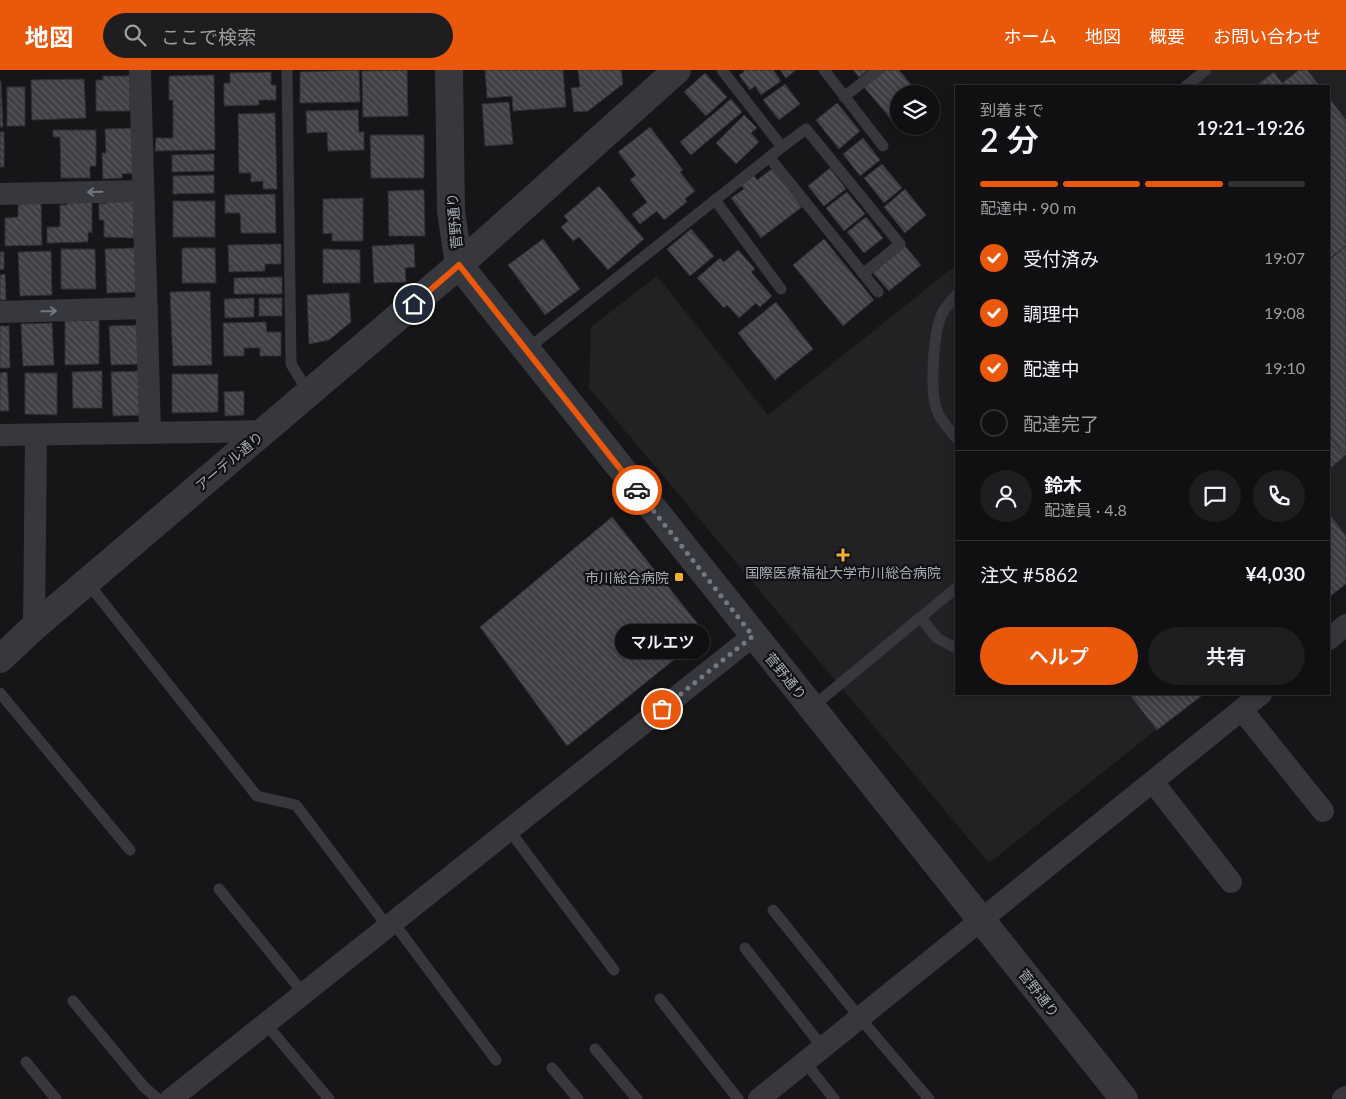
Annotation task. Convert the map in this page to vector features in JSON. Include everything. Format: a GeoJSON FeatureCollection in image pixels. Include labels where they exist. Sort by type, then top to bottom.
{"type":"FeatureCollection","features":[{"type":"Feature","properties":{"kind":"street"},"geometry":{"type":"LineString","coordinates":[[140,70],[150,433]]}},
{"type":"Feature","properties":{"kind":"street","name":"菅野通り"},"geometry":{"type":"LineString","coordinates":[[450,70],[451,211],[459,265],[1124,1099]]}},
{"type":"Feature","properties":{"kind":"street","name":"アーデル通り"},"geometry":{"type":"LineString","coordinates":[[0,659],[34,627],[459,265],[677,70]]}},
{"type":"Feature","properties":{"kind":"street"},"geometry":{"type":"LineString","coordinates":[[0,194],[144,191]]}},
{"type":"Feature","properties":{"kind":"street"},"geometry":{"type":"LineString","coordinates":[[0,312],[147,308]]}},
{"type":"Feature","properties":{"kind":"street"},"geometry":{"type":"LineString","coordinates":[[0,436],[265,431]]}},
{"type":"Feature","properties":{"kind":"street"},"geometry":{"type":"LineString","coordinates":[[34,627],[36,435]]}},
{"type":"Feature","properties":{"kind":"street"},"geometry":{"type":"LineString","coordinates":[[1330,638],[1346,625]]}},
{"type":"Feature","properties":{"kind":"street"},"geometry":{"type":"LineString","coordinates":[[171,1099],[753,636]]}},
{"type":"Feature","properties":{"kind":"street"},"geometry":{"type":"LineString","coordinates":[[759,1099],[1260,695]]}},
{"type":"Feature","properties":{"kind":"street"},"geometry":{"type":"LineString","coordinates":[[1242,710],[1323,811]]}},
{"type":"Feature","properties":{"kind":"street"},"geometry":{"type":"LineString","coordinates":[[1153,782],[1231,882]]}},
{"type":"Feature","properties":{"kind":"lane"},"geometry":{"type":"LineString","coordinates":[[287,70],[291,364],[310,393]]}},
{"type":"Feature","properties":{"kind":"lane"},"geometry":{"type":"LineString","coordinates":[[722,70],[782,147]]}},
{"type":"Feature","properties":{"kind":"lane"},"geometry":{"type":"LineString","coordinates":[[824,70],[883,146]]}},
{"type":"Feature","properties":{"kind":"lane"},"geometry":{"type":"LineString","coordinates":[[844,97],[878,70]]}},
{"type":"Feature","properties":{"kind":"lane"},"geometry":{"type":"LineString","coordinates":[[1187,85],[1206,70]]}},
{"type":"Feature","properties":{"kind":"lane"},"geometry":{"type":"LineString","coordinates":[[526,350],[769,156],[806,130],[900,244],[864,273]]}},
{"type":"Feature","properties":{"kind":"lane"},"geometry":{"type":"LineString","coordinates":[[769,156],[878,292]]}},
{"type":"Feature","properties":{"kind":"lane"},"geometry":{"type":"LineString","coordinates":[[715,200],[781,289]]}},
{"type":"Feature","properties":{"kind":"lane"},"geometry":{"type":"LineString","coordinates":[[955,296],[942,313],[935,334],[933,384],[937,412],[955,437]]}},
{"type":"Feature","properties":{"kind":"lane"},"geometry":{"type":"LineString","coordinates":[[87,582],[258,796],[296,805],[496,1060]]}},
{"type":"Feature","properties":{"kind":"lane"},"geometry":{"type":"LineString","coordinates":[[811,708],[955,589]]}},
{"type":"Feature","properties":{"kind":"lane"},"geometry":{"type":"LineString","coordinates":[[920,618],[937,638],[955,647]]}},
{"type":"Feature","properties":{"kind":"lane"},"geometry":{"type":"LineString","coordinates":[[0,693],[130,850]]}},
{"type":"Feature","properties":{"kind":"lane"},"geometry":{"type":"LineString","coordinates":[[509,830],[614,970]]}},
{"type":"Feature","properties":{"kind":"lane"},"geometry":{"type":"LineString","coordinates":[[219,890],[304,994]]}},
{"type":"Feature","properties":{"kind":"lane"},"geometry":{"type":"LineString","coordinates":[[773,910],[860,1018],[929,1099]]}},
{"type":"Feature","properties":{"kind":"lane"},"geometry":{"type":"LineString","coordinates":[[745,948],[823,1048]]}},
{"type":"Feature","properties":{"kind":"lane"},"geometry":{"type":"LineString","coordinates":[[660,998],[738,1099]]}},
{"type":"Feature","properties":{"kind":"lane"},"geometry":{"type":"LineString","coordinates":[[74,1001],[144,1088],[158,1099]]}},
{"type":"Feature","properties":{"kind":"lane"},"geometry":{"type":"LineString","coordinates":[[266,1024],[328,1099]]}},
{"type":"Feature","properties":{"kind":"lane"},"geometry":{"type":"LineString","coordinates":[[595,1049],[637,1099]]}},
{"type":"Feature","properties":{"kind":"lane"},"geometry":{"type":"LineString","coordinates":[[26,1062],[56,1099]]}},
{"type":"Feature","properties":{"kind":"lane"},"geometry":{"type":"LineString","coordinates":[[805,1062],[834,1099]]}},
{"type":"Feature","properties":{"kind":"lane"},"geometry":{"type":"LineString","coordinates":[[552,1068],[578,1099]]}},
{"type":"Feature","properties":{"kind":"shaded area"},"geometry":{"type":"Polygon","coordinates":[[[1200,70],[1346,70],[1346,578],[1330,591],[1330,85],[1181,85],[1200,70]]]}},
{"type":"Feature","properties":{"kind":"shaded area","name":"国際医療福祉大学市川総合病院"},"geometry":{"type":"Polygon","coordinates":[[[955,266],[955,695],[1200,695],[989,863],[589,388],[591,327],[657,276],[768,415],[955,266]]]}},
{"type":"Feature","properties":{"kind":"building"},"geometry":{"type":"Polygon","coordinates":[[[359,70],[360,102],[300,103],[300,72],[359,70]]]}},
{"type":"Feature","properties":{"kind":"building"},"geometry":{"type":"Polygon","coordinates":[[[407,70],[408,116],[363,117],[362,71],[407,70]]]}},
{"type":"Feature","properties":{"kind":"building"},"geometry":{"type":"Polygon","coordinates":[[[485,70],[563,70],[566,107],[513,111],[512,96],[487,98],[485,70]]]}},
{"type":"Feature","properties":{"kind":"building"},"geometry":{"type":"Polygon","coordinates":[[[578,70],[621,70],[623,84],[588,111],[574,112],[571,88],[580,87],[578,70]]]}},
{"type":"Feature","properties":{"kind":"building"},"geometry":{"type":"Polygon","coordinates":[[[743,70],[773,70],[781,81],[761,95],[755,86],[750,90],[739,75],[744,72],[743,70]]]}},
{"type":"Feature","properties":{"kind":"building"},"geometry":{"type":"Polygon","coordinates":[[[780,70],[796,70],[786,78],[780,70]]]}},
{"type":"Feature","properties":{"kind":"building"},"geometry":{"type":"Polygon","coordinates":[[[853,70],[868,70],[859,77],[853,70]]]}},
{"type":"Feature","properties":{"kind":"building"},"geometry":{"type":"Polygon","coordinates":[[[885,70],[899,70],[912,85],[890,85],[890,118],[864,87],[885,70]]]}},
{"type":"Feature","properties":{"kind":"building"},"geometry":{"type":"Polygon","coordinates":[[[1299,70],[1307,70],[1319,85],[1257,85],[1274,72],[1282,83],[1299,70]]]}},
{"type":"Feature","properties":{"kind":"building"},"geometry":{"type":"Polygon","coordinates":[[[271,72],[271,85],[276,85],[276,100],[259,100],[259,105],[224,106],[224,83],[230,83],[230,73],[271,72]]]}},
{"type":"Feature","properties":{"kind":"building"},"geometry":{"type":"Polygon","coordinates":[[[705,73],[727,97],[706,116],[684,92],[705,73]]]}},
{"type":"Feature","properties":{"kind":"building"},"geometry":{"type":"Polygon","coordinates":[[[214,75],[215,150],[155,151],[156,138],[173,138],[173,100],[169,100],[169,76],[214,75]]]}},
{"type":"Feature","properties":{"kind":"building"},"geometry":{"type":"Polygon","coordinates":[[[103,76],[130,76],[130,111],[96,111],[96,80],[103,80],[103,76]]]}},
{"type":"Feature","properties":{"kind":"building"},"geometry":{"type":"Polygon","coordinates":[[[84,79],[86,118],[32,120],[31,80],[84,79]]]}},
{"type":"Feature","properties":{"kind":"building"},"geometry":{"type":"Polygon","coordinates":[[[1,81],[3,127],[0,127],[1,81]]]}},
{"type":"Feature","properties":{"kind":"building"},"geometry":{"type":"Polygon","coordinates":[[[785,84],[800,104],[779,120],[763,100],[785,84]]]}},
{"type":"Feature","properties":{"kind":"building"},"geometry":{"type":"Polygon","coordinates":[[[7,87],[25,87],[25,126],[7,126],[7,87]]]}},
{"type":"Feature","properties":{"kind":"building"},"geometry":{"type":"Polygon","coordinates":[[[731,99],[742,112],[691,155],[680,142],[731,99]]]}},
{"type":"Feature","properties":{"kind":"building"},"geometry":{"type":"Polygon","coordinates":[[[1330,99],[1346,120],[1346,246],[1330,258],[1330,99]]]}},
{"type":"Feature","properties":{"kind":"building"},"geometry":{"type":"Polygon","coordinates":[[[509,102],[513,144],[485,146],[482,104],[509,102]]]}},
{"type":"Feature","properties":{"kind":"building"},"geometry":{"type":"Polygon","coordinates":[[[837,103],[860,131],[839,149],[816,120],[837,103]]]}},
{"type":"Feature","properties":{"kind":"building"},"geometry":{"type":"Polygon","coordinates":[[[358,110],[359,132],[364,132],[364,150],[328,151],[327,132],[307,133],[306,111],[358,110]]]}},
{"type":"Feature","properties":{"kind":"building"},"geometry":{"type":"Polygon","coordinates":[[[275,113],[277,189],[263,189],[263,181],[251,182],[251,173],[239,173],[238,114],[275,113]]]}},
{"type":"Feature","properties":{"kind":"building"},"geometry":{"type":"Polygon","coordinates":[[[744,115],[757,128],[751,133],[759,142],[736,164],[716,143],[744,115]]]}},
{"type":"Feature","properties":{"kind":"building"},"geometry":{"type":"Polygon","coordinates":[[[650,127],[683,170],[680,172],[695,191],[685,199],[687,202],[664,220],[657,211],[640,224],[632,214],[647,202],[630,180],[636,175],[618,152],[650,127]]]}},
{"type":"Feature","properties":{"kind":"building"},"geometry":{"type":"Polygon","coordinates":[[[133,128],[134,173],[122,174],[122,178],[103,179],[102,153],[106,153],[105,129],[133,128]]]}},
{"type":"Feature","properties":{"kind":"building"},"geometry":{"type":"Polygon","coordinates":[[[53,130],[96,130],[96,166],[90,166],[90,178],[61,178],[60,137],[53,137],[53,130]]]}},
{"type":"Feature","properties":{"kind":"building"},"geometry":{"type":"Polygon","coordinates":[[[0,132],[4,132],[4,167],[0,167],[0,132]]]}},
{"type":"Feature","properties":{"kind":"building"},"geometry":{"type":"Polygon","coordinates":[[[370,135],[424,135],[424,178],[371,178],[370,135]]]}},
{"type":"Feature","properties":{"kind":"building"},"geometry":{"type":"Polygon","coordinates":[[[863,138],[880,160],[860,176],[843,154],[863,138]]]}},
{"type":"Feature","properties":{"kind":"building"},"geometry":{"type":"Polygon","coordinates":[[[214,154],[214,171],[172,172],[172,155],[214,154]]]}},
{"type":"Feature","properties":{"kind":"building"},"geometry":{"type":"Polygon","coordinates":[[[882,164],[902,188],[884,203],[864,178],[882,164]]]}},
{"type":"Feature","properties":{"kind":"building"},"geometry":{"type":"Polygon","coordinates":[[[773,168],[802,207],[761,238],[731,198],[744,189],[741,185],[754,175],[757,180],[773,168]]]}},
{"type":"Feature","properties":{"kind":"building"},"geometry":{"type":"Polygon","coordinates":[[[830,168],[846,189],[824,206],[808,186],[830,168]]]}},
{"type":"Feature","properties":{"kind":"building"},"geometry":{"type":"Polygon","coordinates":[[[214,175],[214,193],[173,194],[173,176],[214,175]]]}},
{"type":"Feature","properties":{"kind":"building"},"geometry":{"type":"Polygon","coordinates":[[[599,186],[644,239],[608,270],[579,237],[573,241],[561,227],[568,221],[564,216],[599,186]]]}},
{"type":"Feature","properties":{"kind":"building"},"geometry":{"type":"Polygon","coordinates":[[[905,189],[926,215],[905,233],[884,207],[905,189]]]}},
{"type":"Feature","properties":{"kind":"building"},"geometry":{"type":"Polygon","coordinates":[[[424,190],[425,236],[389,236],[388,191],[424,190]]]}},
{"type":"Feature","properties":{"kind":"building"},"geometry":{"type":"Polygon","coordinates":[[[847,192],[865,214],[844,231],[826,208],[847,192]]]}},
{"type":"Feature","properties":{"kind":"building"},"geometry":{"type":"Polygon","coordinates":[[[275,194],[276,233],[241,233],[240,213],[225,213],[225,195],[275,194]]]}},
{"type":"Feature","properties":{"kind":"building"},"geometry":{"type":"Polygon","coordinates":[[[363,198],[363,241],[332,241],[332,233],[323,234],[323,199],[363,198]]]}},
{"type":"Feature","properties":{"kind":"building"},"geometry":{"type":"Polygon","coordinates":[[[106,199],[134,200],[134,238],[104,237],[104,220],[99,220],[99,203],[106,204],[106,199]]]}},
{"type":"Feature","properties":{"kind":"building"},"geometry":{"type":"Polygon","coordinates":[[[92,201],[92,233],[88,232],[88,242],[47,243],[47,227],[60,227],[60,205],[67,205],[67,202],[92,201]]]}},
{"type":"Feature","properties":{"kind":"building"},"geometry":{"type":"Polygon","coordinates":[[[173,201],[215,201],[215,237],[173,237],[173,201]]]}},
{"type":"Feature","properties":{"kind":"building"},"geometry":{"type":"Polygon","coordinates":[[[41,203],[42,245],[5,246],[5,218],[18,217],[18,204],[41,203]]]}},
{"type":"Feature","properties":{"kind":"building"},"geometry":{"type":"Polygon","coordinates":[[[866,217],[883,238],[864,253],[847,232],[866,217]]]}},
{"type":"Feature","properties":{"kind":"building"},"geometry":{"type":"Polygon","coordinates":[[[691,229],[714,256],[690,276],[667,249],[691,229]]]}},
{"type":"Feature","properties":{"kind":"building"},"geometry":{"type":"Polygon","coordinates":[[[543,239],[580,289],[545,315],[508,265],[543,239]]]}},
{"type":"Feature","properties":{"kind":"building"},"geometry":{"type":"Polygon","coordinates":[[[824,239],[874,300],[843,326],[793,265],[824,239]]]}},
{"type":"Feature","properties":{"kind":"building"},"geometry":{"type":"Polygon","coordinates":[[[281,244],[281,264],[265,264],[265,271],[229,272],[228,245],[281,244]]]}},
{"type":"Feature","properties":{"kind":"building"},"geometry":{"type":"Polygon","coordinates":[[[414,244],[415,267],[405,268],[406,282],[374,283],[372,246],[414,244]]]}},
{"type":"Feature","properties":{"kind":"building"},"geometry":{"type":"Polygon","coordinates":[[[905,246],[921,265],[889,291],[873,273],[905,246]]]}},
{"type":"Feature","properties":{"kind":"building"},"geometry":{"type":"Polygon","coordinates":[[[1346,246],[1345,456],[1330,437],[1330,259],[1346,246]]]}},
{"type":"Feature","properties":{"kind":"building"},"geometry":{"type":"Polygon","coordinates":[[[135,248],[137,292],[107,293],[105,249],[135,248]]]}},
{"type":"Feature","properties":{"kind":"building"},"geometry":{"type":"Polygon","coordinates":[[[182,248],[215,248],[216,283],[182,283],[182,248]]]}},
{"type":"Feature","properties":{"kind":"building"},"geometry":{"type":"Polygon","coordinates":[[[61,249],[95,249],[96,289],[61,289],[61,249]]]}},
{"type":"Feature","properties":{"kind":"building"},"geometry":{"type":"Polygon","coordinates":[[[323,249],[360,250],[360,283],[323,283],[323,249]]]}},
{"type":"Feature","properties":{"kind":"building"},"geometry":{"type":"Polygon","coordinates":[[[738,250],[755,269],[751,272],[772,296],[760,307],[756,303],[739,318],[727,305],[724,308],[697,278],[720,258],[724,262],[738,250]]]}},
{"type":"Feature","properties":{"kind":"building"},"geometry":{"type":"Polygon","coordinates":[[[51,251],[52,295],[20,296],[18,252],[51,251]]]}},
{"type":"Feature","properties":{"kind":"building"},"geometry":{"type":"Polygon","coordinates":[[[0,252],[4,252],[4,269],[0,270],[0,252]]]}},
{"type":"Feature","properties":{"kind":"building"},"geometry":{"type":"Polygon","coordinates":[[[5,274],[6,300],[0,300],[0,275],[5,274]]]}},
{"type":"Feature","properties":{"kind":"building"},"geometry":{"type":"Polygon","coordinates":[[[282,277],[282,294],[234,294],[234,278],[282,277]]]}},
{"type":"Feature","properties":{"kind":"building"},"geometry":{"type":"Polygon","coordinates":[[[210,291],[212,365],[173,366],[170,292],[210,291]]]}},
{"type":"Feature","properties":{"kind":"building"},"geometry":{"type":"Polygon","coordinates":[[[349,293],[351,322],[329,340],[309,344],[307,295],[349,293]]]}},
{"type":"Feature","properties":{"kind":"building"},"geometry":{"type":"Polygon","coordinates":[[[254,298],[254,317],[225,318],[224,299],[254,298]]]}},
{"type":"Feature","properties":{"kind":"building"},"geometry":{"type":"Polygon","coordinates":[[[259,298],[282,298],[282,316],[259,316],[259,298]]]}},
{"type":"Feature","properties":{"kind":"building"},"geometry":{"type":"Polygon","coordinates":[[[776,302],[813,349],[775,380],[738,333],[776,302]]]}},
{"type":"Feature","properties":{"kind":"building"},"geometry":{"type":"Polygon","coordinates":[[[99,320],[99,364],[65,365],[65,321],[99,320]]]}},
{"type":"Feature","properties":{"kind":"building"},"geometry":{"type":"Polygon","coordinates":[[[266,322],[267,332],[281,332],[281,356],[260,356],[260,348],[244,348],[244,356],[224,356],[223,323],[266,322]]]}},
{"type":"Feature","properties":{"kind":"building"},"geometry":{"type":"Polygon","coordinates":[[[52,323],[54,365],[23,366],[21,324],[52,323]]]}},
{"type":"Feature","properties":{"kind":"building"},"geometry":{"type":"Polygon","coordinates":[[[139,325],[140,364],[111,365],[109,326],[139,325]]]}},
{"type":"Feature","properties":{"kind":"building"},"geometry":{"type":"Polygon","coordinates":[[[0,326],[9,326],[10,368],[0,368],[0,326]]]}},
{"type":"Feature","properties":{"kind":"building"},"geometry":{"type":"Polygon","coordinates":[[[102,371],[102,408],[73,408],[72,372],[102,371]]]}},
{"type":"Feature","properties":{"kind":"building"},"geometry":{"type":"Polygon","coordinates":[[[142,371],[143,415],[113,416],[111,372],[142,371]]]}},
{"type":"Feature","properties":{"kind":"building"},"geometry":{"type":"Polygon","coordinates":[[[7,372],[9,411],[0,411],[0,373],[7,372]]]}},
{"type":"Feature","properties":{"kind":"building"},"geometry":{"type":"Polygon","coordinates":[[[25,373],[57,373],[57,415],[25,414],[25,373]]]}},
{"type":"Feature","properties":{"kind":"building"},"geometry":{"type":"Polygon","coordinates":[[[172,374],[218,374],[218,412],[172,413],[172,374]]]}},
{"type":"Feature","properties":{"kind":"building"},"geometry":{"type":"Polygon","coordinates":[[[244,391],[244,415],[225,416],[224,392],[244,391]]]}},
{"type":"Feature","properties":{"kind":"building"},"geometry":{"type":"Polygon","coordinates":[[[1330,437],[1345,456],[1330,468],[1330,437]]]}},
{"type":"Feature","properties":{"kind":"building"},"geometry":{"type":"Polygon","coordinates":[[[1330,514],[1346,536],[1346,584],[1330,596],[1330,514]]]}},
{"type":"Feature","properties":{"kind":"building"},"geometry":{"type":"Polygon","coordinates":[[[612,517],[706,634],[567,746],[480,627],[612,517]]]}},
{"type":"Feature","properties":{"kind":"building"},"geometry":{"type":"Polygon","coordinates":[[[1130,695],[1203,695],[1157,730],[1130,695]]]}},
{"type":"Feature","properties":{"kind":"way so far"},"geometry":{"type":"LineString","coordinates":[[637,490],[753,636],[662,709]]}},
{"type":"Feature","properties":{"kind":"place","name":"国際医療福祉大学市川総合病院"},"geometry":{"type":"Point","coordinates":[843,555]}},
{"type":"Feature","properties":{"kind":"place","name":"市川総合病院"},"geometry":{"type":"Point","coordinates":[679,577]}},
{"type":"Feature","properties":{"kind":"place","name":"マルエツ"},"geometry":{"type":"Point","coordinates":[662,709]}},
{"type":"Feature","properties":{"kind":"route"},"geometry":{"type":"LineString","coordinates":[[414,304],[459,265],[637,490]]}}]}
